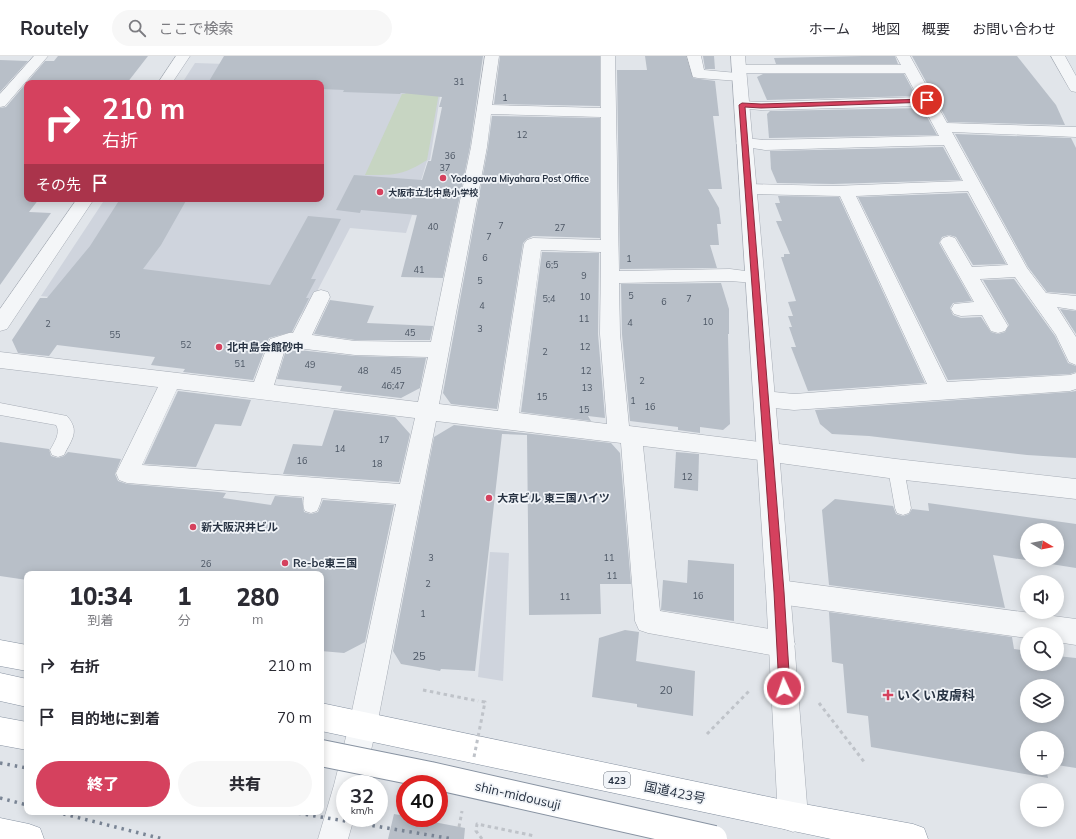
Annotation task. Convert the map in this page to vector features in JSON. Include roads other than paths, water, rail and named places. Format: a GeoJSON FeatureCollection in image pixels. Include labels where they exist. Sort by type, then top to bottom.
{"type":"FeatureCollection","features":[{"type":"Feature","properties":{"kind":"highway"},"geometry":{"type":"LineString","coordinates":[[0,653],[24,657]]}},
{"type":"Feature","properties":{"kind":"highway"},"geometry":{"type":"LineString","coordinates":[[0,687],[24,692]]}},
{"type":"Feature","properties":{"kind":"highway","name":"国道423号"},"geometry":{"type":"LineString","coordinates":[[324,718],[793,818],[913,839]]}},
{"type":"Feature","properties":{"kind":"highway"},"geometry":{"type":"LineString","coordinates":[[324,732],[363,725]]}},
{"type":"Feature","properties":{"kind":"highway"},"geometry":{"type":"LineString","coordinates":[[0,731],[24,735]]}},
{"type":"Feature","properties":{"kind":"highway","name":"shin-midousuji"},"geometry":{"type":"LineString","coordinates":[[324,754],[430,775],[714,839]]}},
{"type":"Feature","properties":{"kind":"highway"},"geometry":{"type":"LineString","coordinates":[[0,833],[29,839]]}},
{"type":"Feature","properties":{"kind":"street"},"geometry":{"type":"LineString","coordinates":[[0,103],[41,56]]}},
{"type":"Feature","properties":{"kind":"street"},"geometry":{"type":"LineString","coordinates":[[167,80],[183,56]]}},
{"type":"Feature","properties":{"kind":"street"},"geometry":{"type":"LineString","coordinates":[[350,775],[363,725],[427,411],[479,147],[492,56]]}},
{"type":"Feature","properties":{"kind":"street"},"geometry":{"type":"LineString","coordinates":[[608,56],[610,334],[625,435],[648,621],[782,644]]}},
{"type":"Feature","properties":{"kind":"street"},"geometry":{"type":"LineString","coordinates":[[694,56],[698,74],[739,67],[757,70],[907,62],[1020,271],[1042,299],[1064,332],[1076,358]]}},
{"type":"Feature","properties":{"kind":"street"},"geometry":{"type":"LineString","coordinates":[[1058,56],[1076,88]]}},
{"type":"Feature","properties":{"kind":"street"},"geometry":{"type":"LineString","coordinates":[[739,67],[779,592],[793,818]]}},
{"type":"Feature","properties":{"kind":"street"},"geometry":{"type":"LineString","coordinates":[[742,105],[761,106],[927,100]]}},
{"type":"Feature","properties":{"kind":"street"},"geometry":{"type":"LineString","coordinates":[[484,109],[608,113]]}},
{"type":"Feature","properties":{"kind":"street"},"geometry":{"type":"LineString","coordinates":[[744,143],[765,144],[945,133],[1076,132]]}},
{"type":"Feature","properties":{"kind":"street"},"geometry":{"type":"LineString","coordinates":[[748,189],[770,191],[974,186]]}},
{"type":"Feature","properties":{"kind":"street"},"geometry":{"type":"LineString","coordinates":[[845,190],[941,391]]}},
{"type":"Feature","properties":{"kind":"street"},"geometry":{"type":"LineString","coordinates":[[0,324],[84,202]]}},
{"type":"Feature","properties":{"kind":"street"},"geometry":{"type":"LineString","coordinates":[[949,242],[998,326]]}},
{"type":"Feature","properties":{"kind":"street"},"geometry":{"type":"LineString","coordinates":[[507,421],[533,244],[609,246]]}},
{"type":"Feature","properties":{"kind":"street"},"geometry":{"type":"LineString","coordinates":[[968,273],[1020,271]]}},
{"type":"Feature","properties":{"kind":"street"},"geometry":{"type":"LineString","coordinates":[[610,277],[730,275],[755,277]]}},
{"type":"Feature","properties":{"kind":"street"},"geometry":{"type":"LineString","coordinates":[[299,341],[321,297]]}},
{"type":"Feature","properties":{"kind":"street"},"geometry":{"type":"LineString","coordinates":[[1042,299],[1076,303]]}},
{"type":"Feature","properties":{"kind":"street"},"geometry":{"type":"LineString","coordinates":[[961,309],[988,308]]}},
{"type":"Feature","properties":{"kind":"street"},"geometry":{"type":"LineString","coordinates":[[262,391],[277,344],[289,340],[355,348],[439,350]]}},
{"type":"Feature","properties":{"kind":"street"},"geometry":{"type":"LineString","coordinates":[[0,360],[768,452],[896,469],[1076,489]]}},
{"type":"Feature","properties":{"kind":"street"},"geometry":{"type":"LineString","coordinates":[[171,381],[127,473],[313,496],[409,495]]}},
{"type":"Feature","properties":{"kind":"street"},"geometry":{"type":"LineString","coordinates":[[764,399],[794,402],[941,391],[1070,384],[1076,382]]}},
{"type":"Feature","properties":{"kind":"street"},"geometry":{"type":"LineString","coordinates":[[779,592],[1076,632]]}},
{"type":"Feature","properties":{"kind":"street"},"geometry":{"type":"LineString","coordinates":[[333,839],[336,827]]}},
{"type":"Feature","properties":{"kind":"lane"},"geometry":{"type":"LineString","coordinates":[[0,409],[61,420],[66,426],[66,434],[58,450]]}},
{"type":"Feature","properties":{"kind":"lane"},"geometry":{"type":"LineString","coordinates":[[896,469],[903,508]]}},
{"type":"Feature","properties":{"kind":"railway"},"geometry":{"type":"LineString","coordinates":[[0,763],[24,767]]}},
{"type":"Feature","properties":{"kind":"railway"},"geometry":{"type":"LineString","coordinates":[[0,798],[24,804]]}},
{"type":"Feature","properties":{"kind":"railway"},"geometry":{"type":"LineString","coordinates":[[68,815],[163,839]]}},
{"type":"Feature","properties":{"kind":"railway"},"geometry":{"type":"LineString","coordinates":[[309,815],[453,839]]}},
{"type":"Feature","properties":{"kind":"place","name":"Yodogawa Miyahara Post Office"},"geometry":{"type":"Point","coordinates":[443,178]}},
{"type":"Feature","properties":{"kind":"place","name":"大阪市立北中島小学校"},"geometry":{"type":"Point","coordinates":[380,192]}},
{"type":"Feature","properties":{"kind":"place","name":"北中島会館砂中"},"geometry":{"type":"Point","coordinates":[219,347]}},
{"type":"Feature","properties":{"kind":"place","name":"大京ビル 東三国ハイツ"},"geometry":{"type":"Point","coordinates":[489,498]}},
{"type":"Feature","properties":{"kind":"place","name":"新大阪沢井ビル"},"geometry":{"type":"Point","coordinates":[193,527]}},
{"type":"Feature","properties":{"kind":"place","name":"Re-be東三国"},"geometry":{"type":"Point","coordinates":[285,563]}},
{"type":"Feature","properties":{"kind":"place","name":"いくい皮膚科"},"geometry":{"type":"Point","coordinates":[888,695]}}]}
